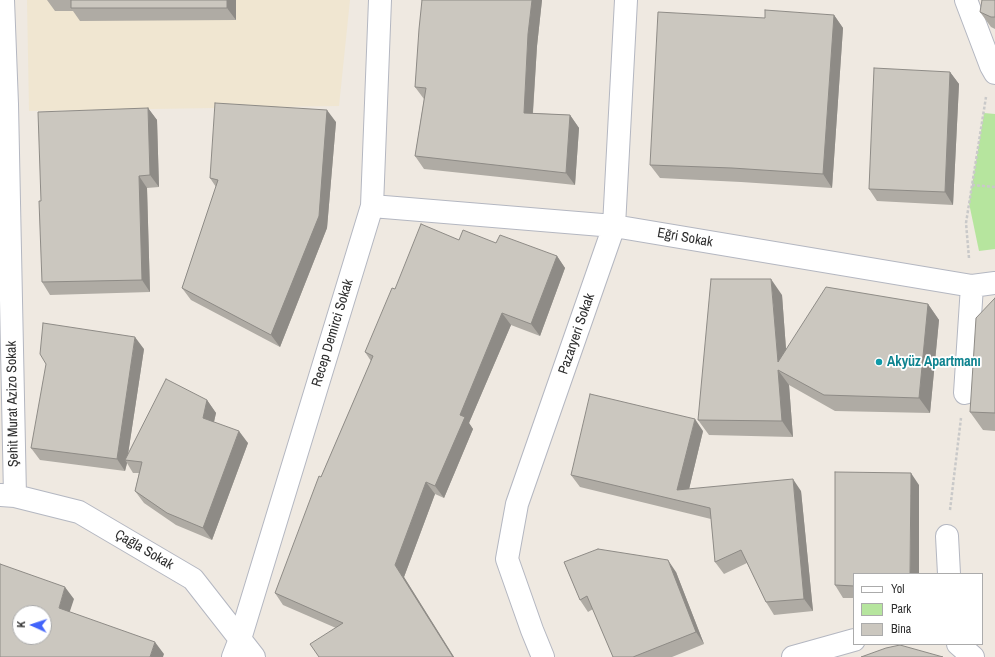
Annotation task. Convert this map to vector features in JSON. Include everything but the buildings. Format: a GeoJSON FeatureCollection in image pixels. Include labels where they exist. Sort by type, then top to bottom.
{"type":"FeatureCollection","features":[{"type":"Feature","properties":{"kind":"street","name":"Şehit Murat Azizo Sokak"},"geometry":{"type":"LineString","coordinates":[[3,0],[8,112],[7,495]]}},
{"type":"Feature","properties":{"kind":"street","name":"Recep Demirci Sokak"},"geometry":{"type":"LineString","coordinates":[[236,648],[372,206],[380,0]]}},
{"type":"Feature","properties":{"kind":"street","name":"Pazaryeri Sokak"},"geometry":{"type":"LineString","coordinates":[[543,657],[507,559],[518,504],[614,226],[626,0]]}},
{"type":"Feature","properties":{"kind":"street"},"geometry":{"type":"LineString","coordinates":[[966,0],[993,70]]}},
{"type":"Feature","properties":{"kind":"street","name":"Eğri Sokak"},"geometry":{"type":"LineString","coordinates":[[372,206],[614,226],[972,286],[995,283]]}},
{"type":"Feature","properties":{"kind":"street"},"geometry":{"type":"LineString","coordinates":[[964,393],[972,286]]}},
{"type":"Feature","properties":{"kind":"street","name":"Çağla Sokak"},"geometry":{"type":"LineString","coordinates":[[7,495],[79,512],[193,579],[236,648],[254,657]]}},
{"type":"Feature","properties":{"kind":"street"},"geometry":{"type":"LineString","coordinates":[[947,536],[949,573]]}},
{"type":"Feature","properties":{"kind":"street"},"geometry":{"type":"LineString","coordinates":[[793,657],[853,640]]}},
{"type":"Feature","properties":{"kind":"street"},"geometry":{"type":"LineString","coordinates":[[959,645],[973,657]]}},
{"type":"Feature","properties":{"kind":"path"},"geometry":{"type":"LineString","coordinates":[[972,286],[966,223],[971,185],[993,70]]}},
{"type":"Feature","properties":{"kind":"path"},"geometry":{"type":"LineString","coordinates":[[971,185],[995,187]]}},
{"type":"Feature","properties":{"kind":"path"},"geometry":{"type":"LineString","coordinates":[[947,536],[964,393]]}},
{"type":"Feature","properties":{"kind":"shaded area"},"geometry":{"type":"Polygon","coordinates":[[[27,0],[350,0],[339,106],[29,111],[27,0]]]}},
{"type":"Feature","properties":{"kind":"green space"},"geometry":{"type":"Polygon","coordinates":[[[984,113],[995,114],[995,249],[979,251],[969,203],[984,113]]]}},
{"type":"Feature","properties":{"kind":"place","name":"Akyüz Apartmanı"},"geometry":{"type":"Point","coordinates":[879,362]}}]}
